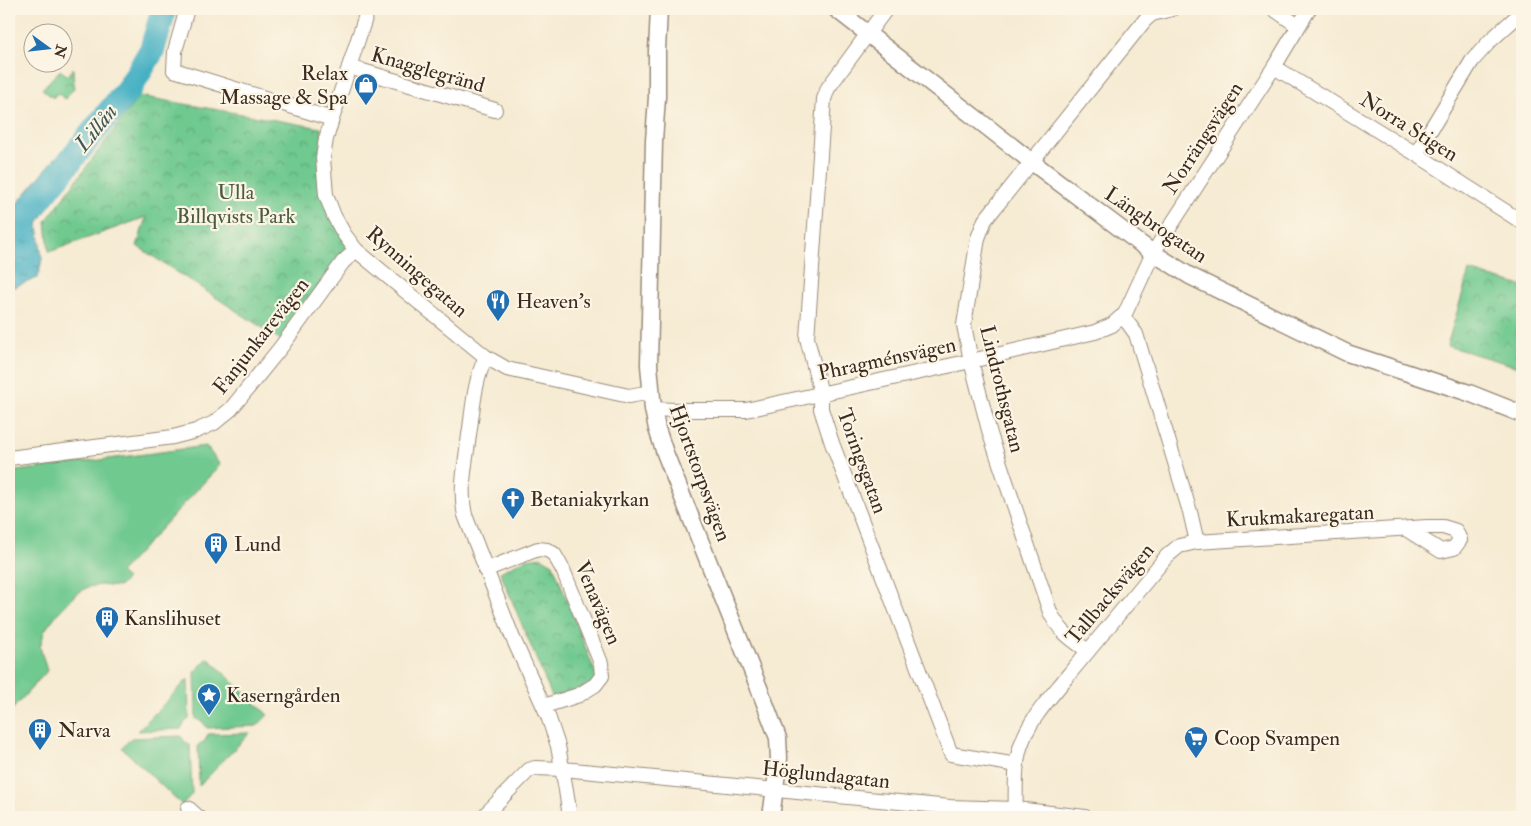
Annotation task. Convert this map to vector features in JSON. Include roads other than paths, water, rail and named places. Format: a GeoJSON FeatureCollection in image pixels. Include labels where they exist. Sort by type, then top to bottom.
{"type":"FeatureCollection","features":[{"type":"Feature","properties":{"kind":"street"},"geometry":{"type":"LineString","coordinates":[[187,9],[175,51],[174,70],[332,119]]}},
{"type":"Feature","properties":{"kind":"street","name":"Rynningegatan"},"geometry":{"type":"LineString","coordinates":[[368,9],[326,139],[323,158],[326,195],[334,216],[356,250],[486,357]]}},
{"type":"Feature","properties":{"kind":"street","name":"Hjortstorpsvägen"},"geometry":{"type":"LineString","coordinates":[[659,9],[654,142],[650,358],[653,409],[665,453],[758,683],[778,738],[779,758],[771,817]]}},
{"type":"Feature","properties":{"kind":"street","name":"Längbrogatan"},"geometry":{"type":"LineString","coordinates":[[836,9],[1153,254],[1190,276],[1347,354],[1468,393],[1522,414]]}},
{"type":"Feature","properties":{"kind":"street","name":"Toringsgatan"},"geometry":{"type":"LineString","coordinates":[[886,9],[828,88],[824,99],[807,338],[821,394],[820,409],[951,754],[1017,765]]}},
{"type":"Feature","properties":{"kind":"street","name":"Lindrothsgatan"},"geometry":{"type":"LineString","coordinates":[[1088,651],[1057,626],[1050,612],[990,434],[971,361],[964,325],[978,238],[985,220],[1145,20],[1152,14],[1172,9]]}},
{"type":"Feature","properties":{"kind":"street"},"geometry":{"type":"LineString","coordinates":[[1274,9],[1298,26]]}},
{"type":"Feature","properties":{"kind":"street","name":"Norrängsvägen"},"geometry":{"type":"LineString","coordinates":[[1123,318],[1153,254],[1274,67],[1309,9]]}},
{"type":"Feature","properties":{"kind":"street"},"geometry":{"type":"LineString","coordinates":[[1416,154],[1472,61],[1490,40],[1522,12]]}},
{"type":"Feature","properties":{"kind":"street","name":"Knagglegränd"},"geometry":{"type":"LineString","coordinates":[[350,67],[495,110]]}},
{"type":"Feature","properties":{"kind":"street","name":"Norra Stigen"},"geometry":{"type":"LineString","coordinates":[[1274,67],[1522,222]]}},
{"type":"Feature","properties":{"kind":"street","name":"Fanjunkarevägen"},"geometry":{"type":"LineString","coordinates":[[9,458],[173,437],[214,423],[231,409],[248,389],[343,262],[356,250]]}},
{"type":"Feature","properties":{"kind":"street","name":"Phragménsvägen"},"geometry":{"type":"LineString","coordinates":[[653,409],[746,410],[1095,332],[1112,325],[1121,316],[1123,318]]}},
{"type":"Feature","properties":{"kind":"street"},"geometry":{"type":"LineString","coordinates":[[1123,318],[1136,334],[1190,512],[1197,542]]}},
{"type":"Feature","properties":{"kind":"street"},"geometry":{"type":"LineString","coordinates":[[570,817],[558,746],[544,706],[485,570],[462,503],[476,385],[480,368],[486,357],[507,369],[629,396],[651,392]]}},
{"type":"Feature","properties":{"kind":"street","name":"Krukmakaregatan"},"geometry":{"type":"LineString","coordinates":[[1197,542],[1406,529]]}},
{"type":"Feature","properties":{"kind":"street","name":"Tallbacksvägen"},"geometry":{"type":"LineString","coordinates":[[1016,813],[1017,765],[1021,745],[1028,728],[1088,651],[1168,556],[1179,546],[1197,542]]}},
{"type":"Feature","properties":{"kind":"street","name":"Venavägen"},"geometry":{"type":"LineString","coordinates":[[485,570],[538,549],[547,550],[554,554],[563,570],[601,663],[602,676],[595,685],[579,695],[544,706]]}},
{"type":"Feature","properties":{"kind":"street","name":"Höglundagatan"},"geometry":{"type":"LineString","coordinates":[[482,817],[529,770],[535,768],[1016,813],[1085,817]]}},
{"type":"Feature","properties":{"kind":"street"},"geometry":{"type":"LineString","coordinates":[[188,808],[198,817]]}},
{"type":"Feature","properties":{"kind":"water"},"geometry":{"type":"Polygon","coordinates":[[[57,156],[65,168],[53,190],[52,202],[38,223],[42,259],[38,278],[9,289],[9,213],[57,156]]]}},
{"type":"Feature","properties":{"kind":"waterway","name":"Lillån"},"geometry":{"type":"LineString","coordinates":[[9,236],[130,87],[152,50],[164,9]]}},
{"type":"Feature","properties":{"kind":"place","name":"Relax Massage & Spa"},"geometry":{"type":"Point","coordinates":[366,106]}},
{"type":"Feature","properties":{"kind":"place","name":"Heaven’s"},"geometry":{"type":"Point","coordinates":[498,322]}},
{"type":"Feature","properties":{"kind":"place","name":"Betaniakyrkan"},"geometry":{"type":"Point","coordinates":[513,520]}},
{"type":"Feature","properties":{"kind":"place","name":"Lund"},"geometry":{"type":"Point","coordinates":[216,565]}},
{"type":"Feature","properties":{"kind":"place","name":"Kanslihuset"},"geometry":{"type":"Point","coordinates":[107,639]}},
{"type":"Feature","properties":{"kind":"place","name":"Kaserngården"},"geometry":{"type":"Point","coordinates":[209,716]}},
{"type":"Feature","properties":{"kind":"place","name":"Narva"},"geometry":{"type":"Point","coordinates":[40,751]}},
{"type":"Feature","properties":{"kind":"place","name":"Coop Svampen"},"geometry":{"type":"Point","coordinates":[1196,759]}},
{"type":"Feature","properties":{"kind":"park label","name":"Ulla Billqvists Park"},"geometry":{"type":"Point","coordinates":[236,204]}}]}
